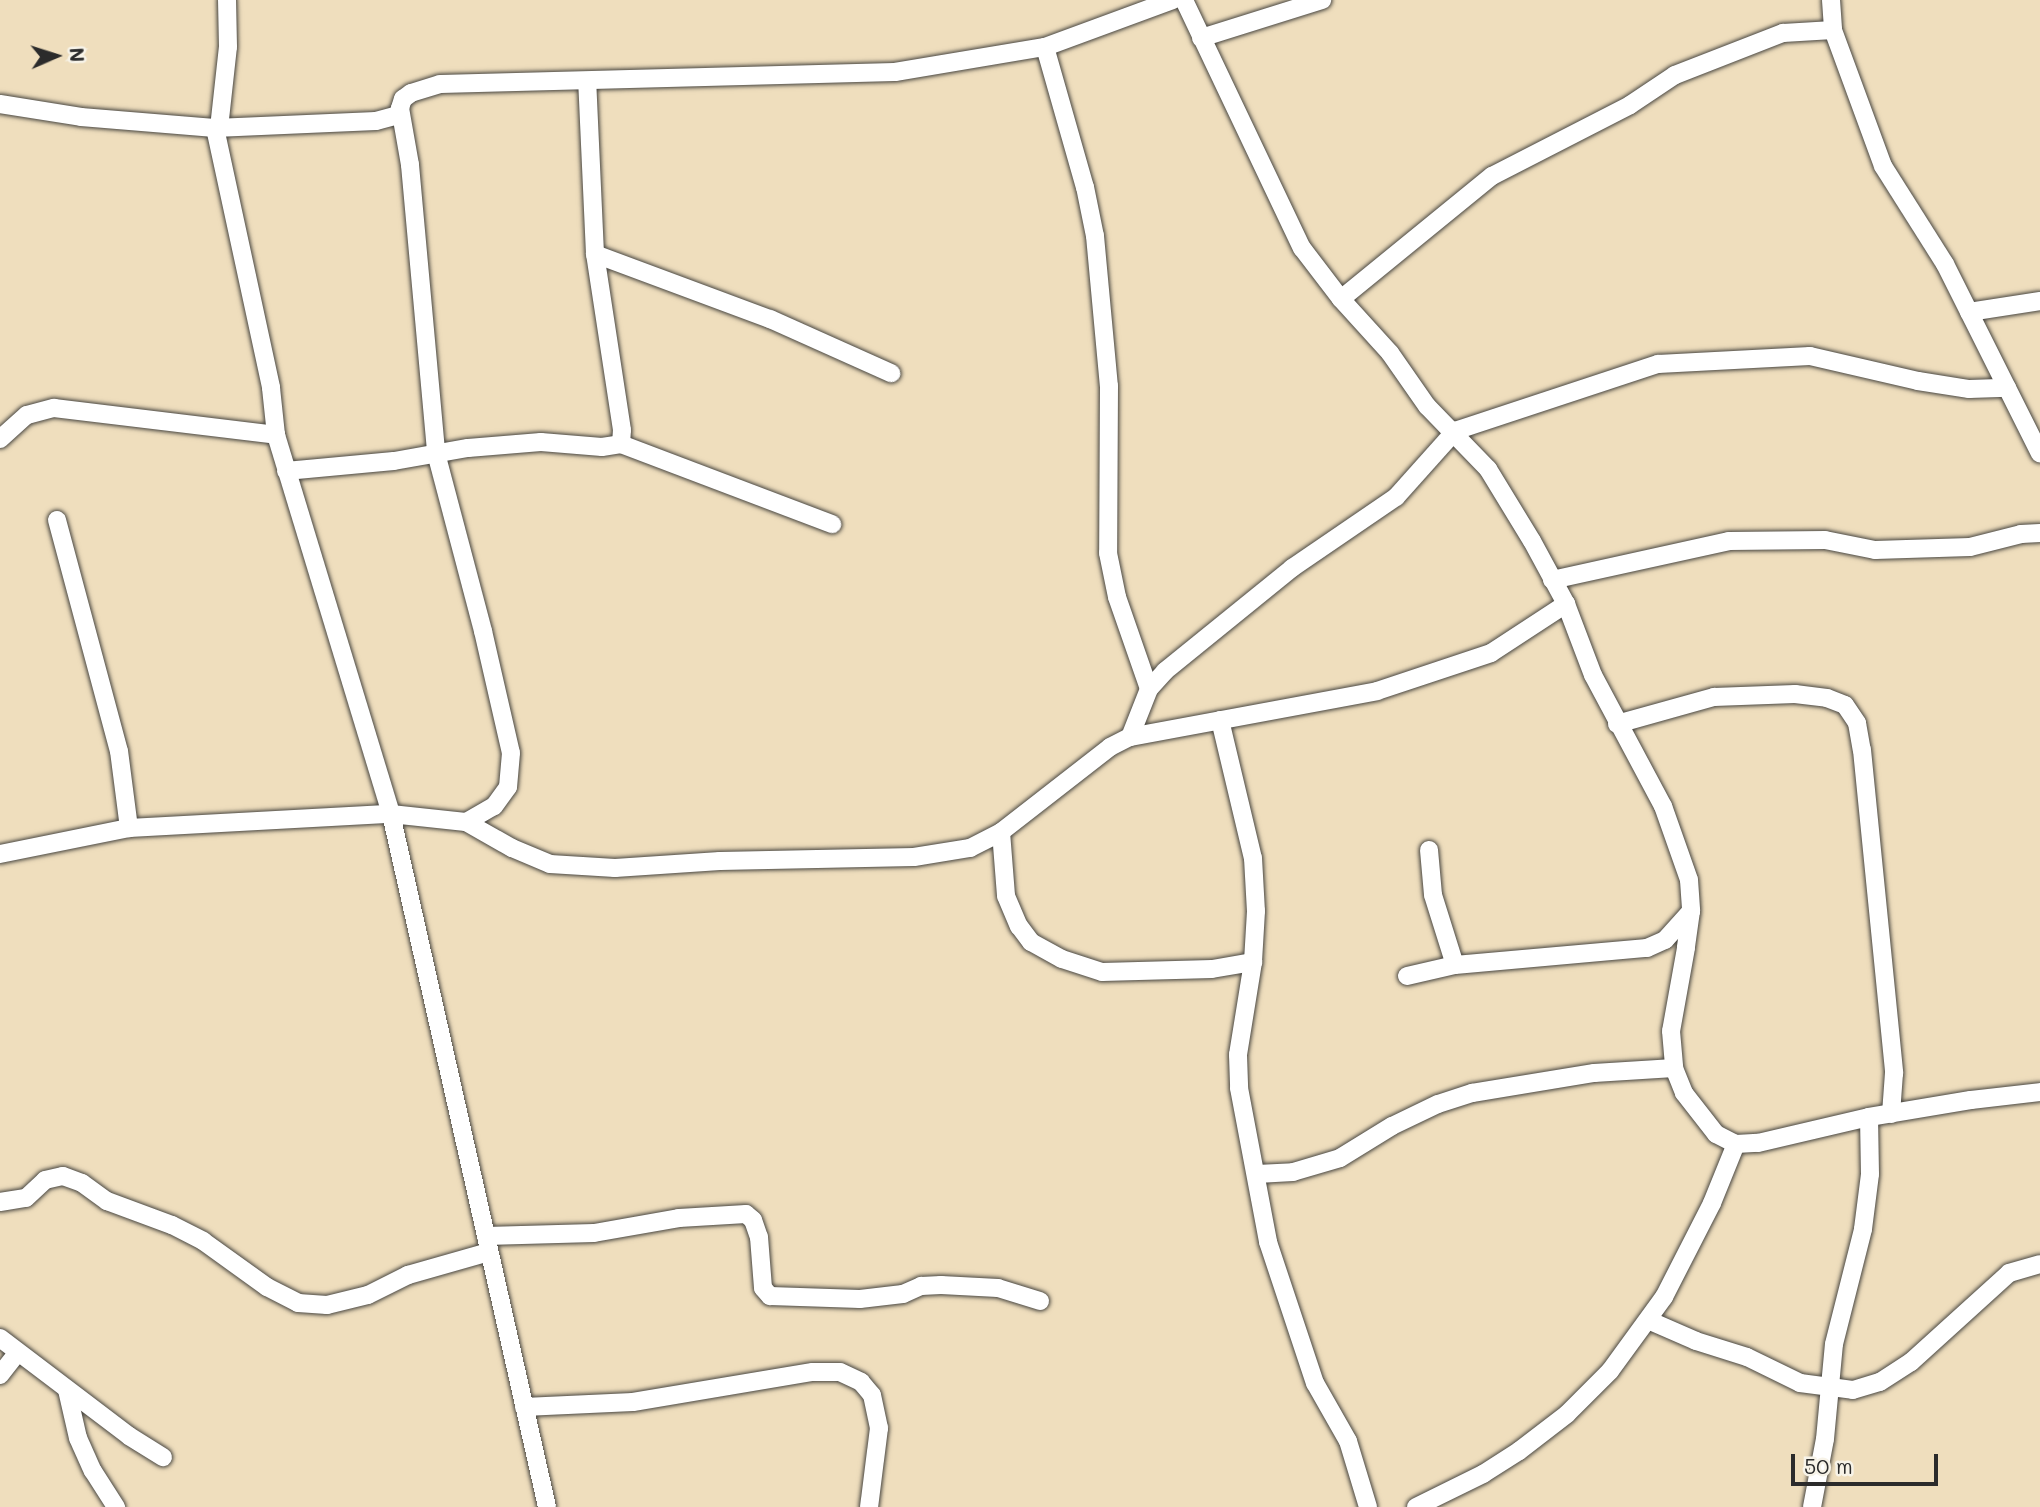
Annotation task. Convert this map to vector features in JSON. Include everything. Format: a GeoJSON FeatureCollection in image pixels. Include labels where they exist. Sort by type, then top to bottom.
{"type":"FeatureCollection","features":[{"type":"Feature","properties":{"kind":"street"},"geometry":{"type":"LineString","coordinates":[[227,0],[228,47],[217,128],[271,388],[276,435],[391,814],[547,1507]]}},
{"type":"Feature","properties":{"kind":"street"},"geometry":{"type":"LineString","coordinates":[[0,104],[81,117],[217,128],[376,121],[398,115],[403,99],[411,93],[440,84],[895,72],[1045,47],[1173,0]]}},
{"type":"Feature","properties":{"kind":"street"},"geometry":{"type":"LineString","coordinates":[[1184,0],[1302,248],[1341,299],[1390,353],[1427,405],[1488,468],[1566,604],[1593,675],[1663,806],[1689,880],[1691,911],[1671,1031],[1674,1068],[1684,1093],[1716,1134],[1735,1144],[1758,1143],[1869,1117],[1970,1100],[2040,1092]]}},
{"type":"Feature","properties":{"kind":"street"},"geometry":{"type":"LineString","coordinates":[[1201,38],[1322,0]]}},
{"type":"Feature","properties":{"kind":"street"},"geometry":{"type":"LineString","coordinates":[[1831,0],[1833,30],[1883,166],[1945,264],[2040,454]]}},
{"type":"Feature","properties":{"kind":"street"},"geometry":{"type":"LineString","coordinates":[[1341,299],[1492,176],[1629,104],[1675,75],[1783,33],[1833,30]]}},
{"type":"Feature","properties":{"kind":"street"},"geometry":{"type":"LineString","coordinates":[[1045,47],[1085,187],[1095,236],[1109,386],[1108,553],[1117,597],[1149,689]]}},
{"type":"Feature","properties":{"kind":"street"},"geometry":{"type":"LineString","coordinates":[[587,81],[595,254],[622,430],[621,444]]}},
{"type":"Feature","properties":{"kind":"street"},"geometry":{"type":"LineString","coordinates":[[400,108],[410,164],[436,453],[483,631],[511,753],[508,787],[494,806],[466,822]]}},
{"type":"Feature","properties":{"kind":"street"},"geometry":{"type":"LineString","coordinates":[[595,254],[770,319],[891,373]]}},
{"type":"Feature","properties":{"kind":"street"},"geometry":{"type":"LineString","coordinates":[[1969,312],[2040,301]]}},
{"type":"Feature","properties":{"kind":"street"},"geometry":{"type":"LineString","coordinates":[[1130,737],[1149,689],[1165,671],[1292,568],[1396,497],[1455,431],[1658,364],[1810,356],[1918,382],[1969,388],[2007,388]]}},
{"type":"Feature","properties":{"kind":"street"},"geometry":{"type":"LineString","coordinates":[[0,439],[27,415],[54,408],[276,435]]}},
{"type":"Feature","properties":{"kind":"street"},"geometry":{"type":"LineString","coordinates":[[286,471],[329,469],[436,453],[541,442],[601,447],[621,444],[832,524]]}},
{"type":"Feature","properties":{"kind":"street"},"geometry":{"type":"LineString","coordinates":[[57,520],[119,751],[129,828]]}},
{"type":"Feature","properties":{"kind":"street"},"geometry":{"type":"LineString","coordinates":[[1552,580],[1729,541],[1825,540],[1875,550],[1970,547],[2021,534],[2040,533]]}},
{"type":"Feature","properties":{"kind":"street"},"geometry":{"type":"LineString","coordinates":[[0,854],[129,828],[391,814],[466,822],[512,848],[550,864],[615,868],[834,856],[914,857],[970,848],[1001,832],[1110,747],[1130,737],[1377,691],[1491,653],[1566,604]]}},
{"type":"Feature","properties":{"kind":"street"},"geometry":{"type":"LineString","coordinates":[[1617,724],[1714,698],[1795,694],[1827,698],[1846,705],[1857,723],[1862,750],[1894,1073],[1891,1114]]}},
{"type":"Feature","properties":{"kind":"street"},"geometry":{"type":"LineString","coordinates":[[1220,720],[1253,858],[1256,911],[1253,961],[1238,1055],[1239,1088],[1268,1242],[1288,1308],[1315,1383],[1348,1441],[1368,1507]]}},
{"type":"Feature","properties":{"kind":"street"},"geometry":{"type":"LineString","coordinates":[[1001,832],[1006,896],[1019,926],[1031,942],[1062,959],[1102,972],[1212,969],[1253,961]]}},
{"type":"Feature","properties":{"kind":"street"},"geometry":{"type":"LineString","coordinates":[[1429,850],[1433,895],[1455,965]]}},
{"type":"Feature","properties":{"kind":"street"},"geometry":{"type":"LineString","coordinates":[[1407,976],[1455,965],[1647,948],[1665,940],[1691,911]]}},
{"type":"Feature","properties":{"kind":"street"},"geometry":{"type":"LineString","coordinates":[[1257,1174],[1293,1172],[1340,1158],[1392,1126],[1438,1104],[1472,1093],[1594,1073],[1674,1068]]}},
{"type":"Feature","properties":{"kind":"street"},"geometry":{"type":"LineString","coordinates":[[1812,1507],[1831,1389],[1834,1344],[1863,1229],[1870,1174],[1869,1117]]}},
{"type":"Feature","properties":{"kind":"street"},"geometry":{"type":"LineString","coordinates":[[1416,1507],[1483,1474],[1567,1414],[1610,1371],[1648,1320],[1685,1259],[1735,1144]]}},
{"type":"Feature","properties":{"kind":"street"},"geometry":{"type":"LineString","coordinates":[[0,1202],[26,1198],[45,1180],[63,1176],[82,1183],[107,1201],[172,1225],[203,1241],[267,1287],[298,1303],[327,1305],[368,1295],[408,1275],[488,1244],[594,1233],[679,1219],[746,1214],[753,1220],[759,1237],[763,1288],[770,1296],[860,1299],[903,1294],[921,1286],[942,1285],[998,1288],[1040,1301]]}},
{"type":"Feature","properties":{"kind":"street"},"geometry":{"type":"LineString","coordinates":[[1648,1320],[1696,1341],[1747,1357],[1800,1383],[1853,1390],[1880,1382],[1911,1362],[2009,1273],[2040,1264]]}},
{"type":"Feature","properties":{"kind":"street"},"geometry":{"type":"LineString","coordinates":[[0,1338],[67,1390],[163,1457]]}},
{"type":"Feature","properties":{"kind":"street"},"geometry":{"type":"LineString","coordinates":[[0,1375],[17,1353]]}},
{"type":"Feature","properties":{"kind":"street"},"geometry":{"type":"LineString","coordinates":[[524,1407],[633,1402],[813,1372],[840,1372],[861,1382],[872,1395],[879,1428],[869,1507]]}},
{"type":"Feature","properties":{"kind":"street"},"geometry":{"type":"LineString","coordinates":[[67,1390],[78,1438],[93,1471],[116,1507]]}}]}
